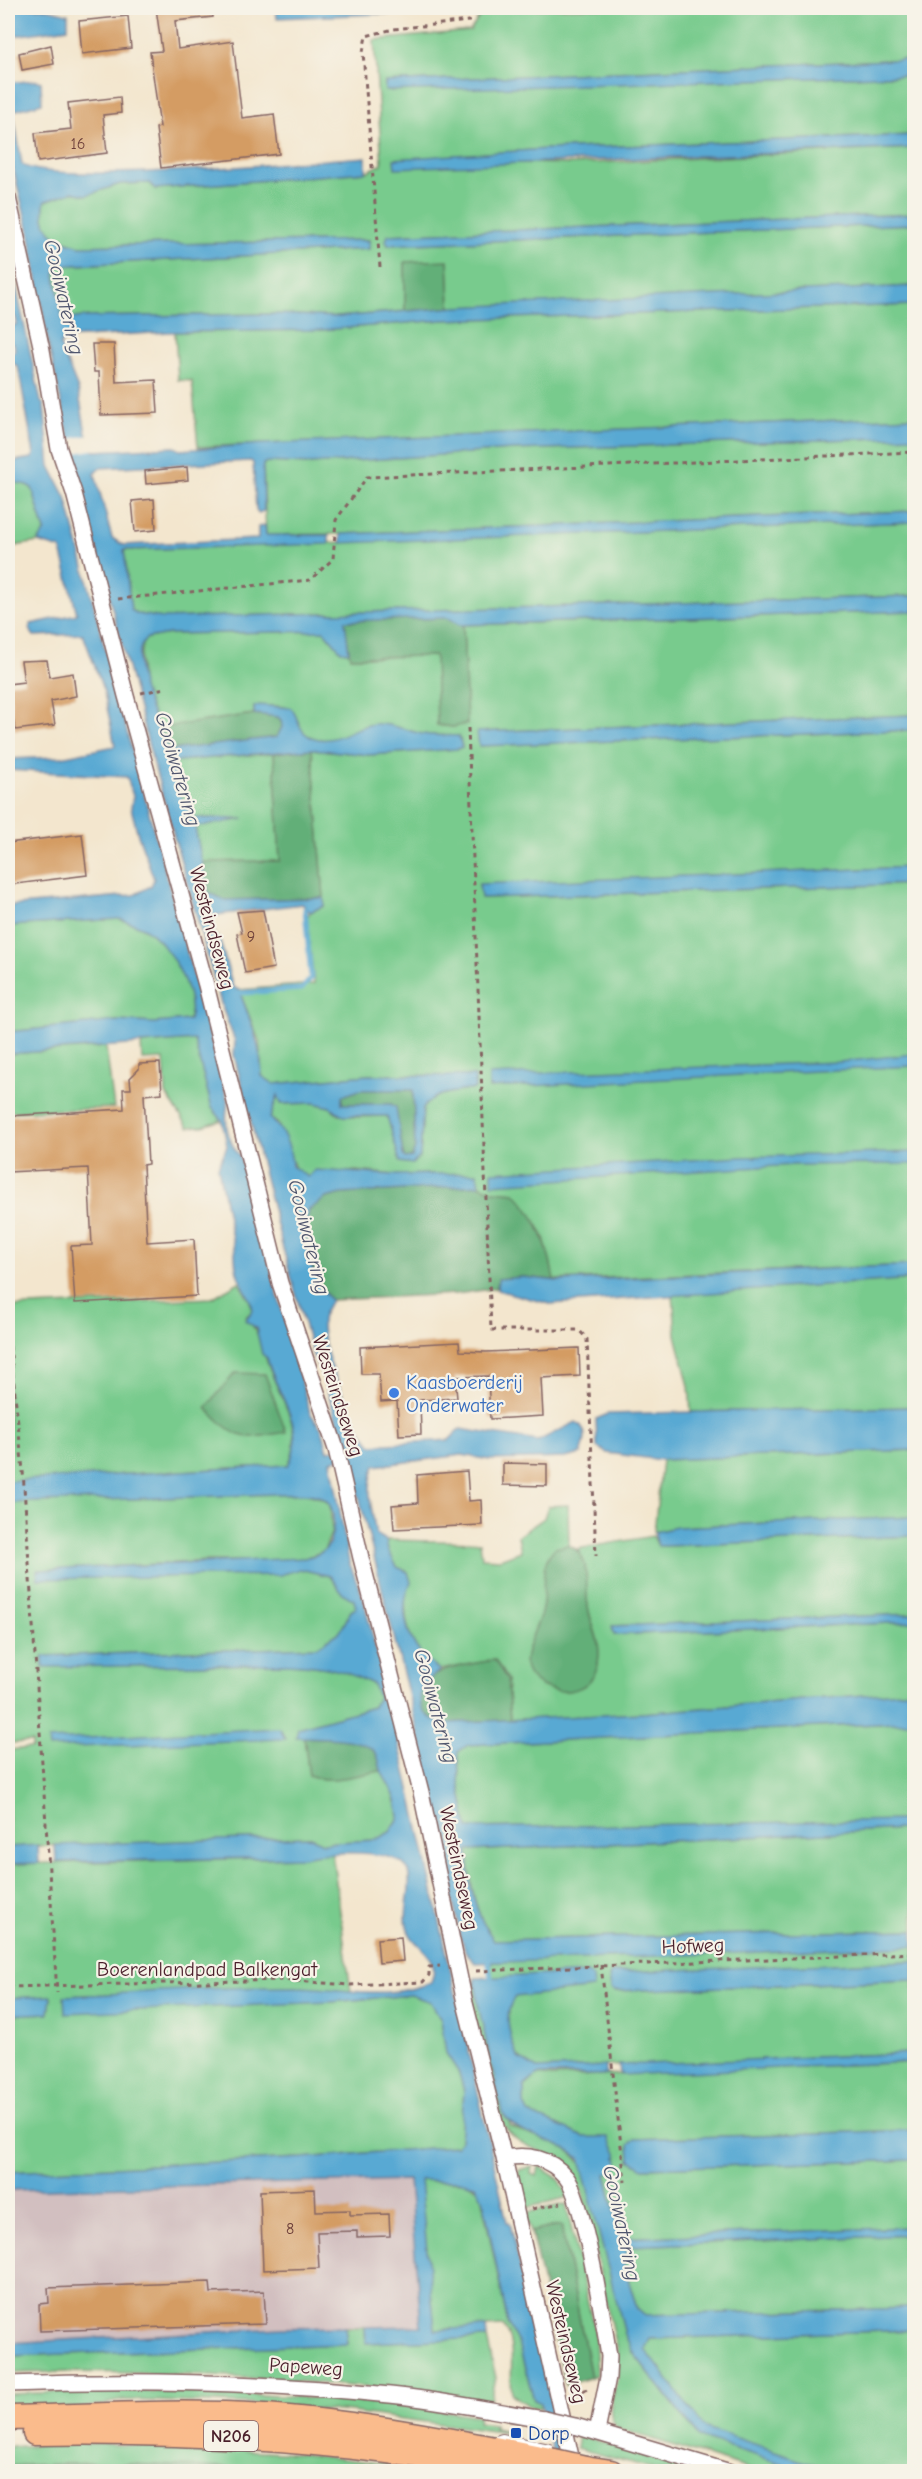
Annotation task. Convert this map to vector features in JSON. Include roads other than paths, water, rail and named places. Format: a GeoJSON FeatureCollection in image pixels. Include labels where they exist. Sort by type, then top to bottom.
{"type":"FeatureCollection","features":[{"type":"Feature","properties":{"kind":"main road","name":"N206"},"geometry":{"type":"LineString","coordinates":[[8,2418],[140,2413],[288,2418],[475,2445],[581,2464]]}},
{"type":"Feature","properties":{"kind":"main road","name":"N206"},"geometry":{"type":"LineString","coordinates":[[8,2434],[165,2434],[281,2438],[519,2472]]}},
{"type":"Feature","properties":{"kind":"street","name":"Westeindseweg"},"geometry":{"type":"LineString","coordinates":[[8,198],[44,359],[59,449],[74,493],[123,686],[206,985],[280,1283],[337,1454],[421,1792],[465,2003],[581,2464]]}},
{"type":"Feature","properties":{"kind":"street"},"geometry":{"type":"LineString","coordinates":[[504,2158],[517,2156],[541,2158],[552,2164],[573,2187],[609,2356],[608,2377],[597,2432]]}},
{"type":"Feature","properties":{"kind":"street","name":"Papeweg"},"geometry":{"type":"LineString","coordinates":[[8,2384],[104,2380],[248,2384],[392,2395],[575,2426],[730,2472]]}},
{"type":"Feature","properties":{"kind":"water"},"geometry":{"type":"Polygon","coordinates":[[[11,8],[43,8],[68,14],[68,28],[8,37],[8,12],[11,8]]]}},
{"type":"Feature","properties":{"kind":"water"},"geometry":{"type":"Polygon","coordinates":[[[276,8],[463,8],[458,11],[277,18],[276,8]]]}},
{"type":"Feature","properties":{"kind":"water"},"geometry":{"type":"Polygon","coordinates":[[[914,59],[914,75],[385,91],[385,82],[914,59]]]}},
{"type":"Feature","properties":{"kind":"water"},"geometry":{"type":"Polygon","coordinates":[[[8,80],[16,82],[33,80],[41,82],[42,103],[13,111],[22,164],[42,170],[129,173],[366,157],[366,172],[155,189],[150,183],[120,184],[87,195],[72,192],[45,201],[44,219],[51,232],[63,241],[80,246],[369,240],[369,249],[57,266],[55,275],[63,320],[83,317],[277,314],[338,317],[455,307],[914,286],[914,305],[442,320],[321,330],[170,332],[65,338],[60,345],[78,389],[86,433],[94,451],[175,447],[180,450],[262,444],[914,417],[914,437],[512,450],[310,464],[267,462],[263,464],[264,511],[258,513],[251,461],[99,468],[95,474],[112,538],[123,545],[258,539],[258,527],[265,525],[266,535],[329,535],[329,544],[124,550],[131,610],[138,614],[163,618],[914,596],[914,611],[459,625],[448,618],[345,621],[349,652],[341,651],[324,631],[169,634],[147,638],[141,648],[140,676],[144,691],[166,746],[172,750],[277,737],[282,727],[281,720],[278,717],[254,714],[254,707],[259,705],[291,708],[304,732],[320,739],[336,738],[365,726],[379,724],[422,734],[459,736],[462,747],[369,755],[312,749],[178,761],[173,765],[177,790],[194,818],[244,819],[195,827],[208,892],[224,900],[324,898],[324,906],[310,912],[302,904],[208,916],[211,930],[220,941],[233,987],[239,990],[251,1022],[260,1053],[262,1076],[274,1084],[368,1075],[475,1076],[475,1089],[438,1096],[427,1103],[423,1109],[420,1157],[412,1164],[400,1162],[387,1116],[344,1116],[330,1107],[314,1103],[281,1104],[278,1095],[270,1118],[286,1140],[292,1166],[308,1177],[315,1170],[396,1175],[477,1173],[479,1185],[342,1194],[326,1198],[309,1210],[306,1233],[309,1258],[318,1281],[331,1300],[322,1321],[326,1350],[355,1420],[372,1445],[449,1440],[460,1429],[538,1441],[576,1422],[583,1428],[585,1441],[581,1454],[565,1458],[490,1460],[462,1455],[375,1466],[370,1491],[376,1534],[386,1540],[388,1550],[397,1567],[408,1572],[411,1582],[405,1607],[409,1631],[421,1653],[440,1670],[422,1687],[420,1701],[424,1711],[433,1719],[445,1723],[643,1713],[914,1691],[914,1722],[468,1745],[458,1752],[459,1781],[468,1828],[904,1820],[903,1829],[468,1851],[469,1874],[477,1909],[487,1931],[494,1940],[914,1930],[914,1946],[475,1963],[465,1951],[460,1934],[435,1819],[433,1793],[355,1481],[347,1456],[331,1461],[349,1562],[363,1597],[409,1784],[507,2222],[510,2223],[568,2471],[557,2471],[541,2403],[534,2400],[518,2343],[508,2324],[483,2199],[475,2185],[458,2181],[420,2180],[435,2330],[486,2327],[487,2338],[366,2343],[365,2327],[421,2326],[409,2180],[8,2190],[8,2172],[302,2158],[456,2146],[460,2141],[464,2091],[459,2073],[446,2053],[441,2019],[431,2002],[411,1995],[331,2002],[65,2013],[64,1996],[267,1987],[364,1992],[398,1991],[431,1982],[434,1972],[430,1957],[415,1941],[407,1927],[408,1871],[402,1864],[391,1858],[360,1853],[327,1853],[304,1857],[56,1862],[55,1845],[311,1837],[322,1843],[375,1840],[390,1832],[399,1818],[394,1795],[382,1772],[376,1753],[370,1747],[362,1743],[339,1739],[296,1737],[298,1728],[373,1707],[378,1697],[373,1684],[350,1674],[329,1668],[283,1664],[43,1667],[43,1656],[317,1647],[340,1632],[351,1611],[356,1608],[354,1600],[342,1593],[330,1576],[300,1569],[280,1575],[38,1579],[37,1570],[305,1558],[327,1547],[332,1533],[331,1509],[328,1503],[319,1496],[295,1493],[8,1503],[8,1481],[288,1465],[295,1437],[288,1410],[267,1358],[262,1354],[256,1328],[245,1320],[253,1310],[235,1263],[218,1167],[227,1146],[222,1120],[212,1108],[194,1040],[8,1054],[8,1032],[117,1021],[154,1023],[189,1020],[190,1009],[185,983],[172,957],[154,936],[139,926],[119,919],[8,926],[8,906],[134,895],[151,886],[154,879],[138,835],[131,808],[133,796],[127,777],[8,770],[8,759],[61,757],[115,746],[104,692],[83,634],[34,636],[29,629],[31,624],[77,614],[61,549],[38,542],[45,531],[32,488],[8,481],[8,462],[32,458],[34,454],[18,366],[10,362],[8,357],[15,350],[14,344],[8,342],[8,328],[17,324],[16,318],[8,308],[8,250],[41,402],[44,405],[50,466],[66,497],[115,688],[228,1102],[226,1117],[229,1138],[240,1157],[310,1413],[322,1429],[328,1451],[345,1448],[324,1379],[313,1355],[282,1245],[234,1055],[235,1041],[222,1007],[152,758],[79,483],[48,343],[29,232],[8,148],[8,80]],[[360,1090],[342,1096],[342,1104],[391,1104],[396,1107],[403,1155],[405,1158],[412,1157],[415,1148],[413,1090],[360,1090]]]}},
{"type":"Feature","properties":{"kind":"water"},"geometry":{"type":"Polygon","coordinates":[[[914,135],[914,148],[395,168],[394,159],[548,149],[914,135]]]}},
{"type":"Feature","properties":{"kind":"water"},"geometry":{"type":"Polygon","coordinates":[[[914,214],[914,224],[388,245],[386,241],[388,235],[914,214]]]}},
{"type":"Feature","properties":{"kind":"water"},"geometry":{"type":"Polygon","coordinates":[[[914,511],[914,522],[341,543],[341,534],[914,511]]]}},
{"type":"Feature","properties":{"kind":"water"},"geometry":{"type":"Polygon","coordinates":[[[914,715],[914,730],[479,746],[477,732],[914,715]]]}},
{"type":"Feature","properties":{"kind":"water"},"geometry":{"type":"Polygon","coordinates":[[[914,867],[914,884],[481,898],[479,884],[914,867]]]}},
{"type":"Feature","properties":{"kind":"water"},"geometry":{"type":"Polygon","coordinates":[[[914,1054],[914,1066],[489,1088],[489,1075],[839,1062],[914,1054]]]}},
{"type":"Feature","properties":{"kind":"water"},"geometry":{"type":"Polygon","coordinates":[[[914,1152],[914,1164],[794,1165],[492,1184],[492,1172],[741,1157],[914,1152]]]}},
{"type":"Feature","properties":{"kind":"water"},"geometry":{"type":"Polygon","coordinates":[[[914,1265],[914,1279],[550,1304],[497,1290],[498,1279],[523,1277],[558,1281],[914,1265]]]}},
{"type":"Feature","properties":{"kind":"water"},"geometry":{"type":"Polygon","coordinates":[[[914,1407],[914,1450],[662,1460],[607,1453],[597,1447],[596,1419],[608,1414],[914,1407]]]}},
{"type":"Feature","properties":{"kind":"water"},"geometry":{"type":"Polygon","coordinates":[[[914,1517],[914,1536],[658,1546],[654,1532],[677,1527],[914,1517]]]}},
{"type":"Feature","properties":{"kind":"water"},"geometry":{"type":"Polygon","coordinates":[[[914,1614],[914,1622],[614,1635],[612,1626],[914,1614]]]}},
{"type":"Feature","properties":{"kind":"water"},"geometry":{"type":"Polygon","coordinates":[[[280,1728],[285,1739],[49,1748],[48,1740],[280,1728]]]}},
{"type":"Feature","properties":{"kind":"water"},"geometry":{"type":"Polygon","coordinates":[[[38,1845],[39,1863],[8,1864],[8,1847],[38,1845]]]}},
{"type":"Feature","properties":{"kind":"water"},"geometry":{"type":"Polygon","coordinates":[[[914,1961],[914,1980],[614,1991],[611,1989],[609,1977],[611,1973],[622,1972],[914,1961]]]}},
{"type":"Feature","properties":{"kind":"water"},"geometry":{"type":"Polygon","coordinates":[[[588,1973],[592,1977],[593,1988],[515,1997],[508,2019],[513,2044],[519,2058],[537,2069],[605,2066],[607,2075],[538,2075],[524,2086],[524,2104],[528,2113],[584,2137],[608,2137],[617,2153],[618,2167],[606,2174],[621,2238],[914,2227],[914,2235],[628,2246],[624,2265],[637,2309],[644,2315],[914,2308],[914,2330],[650,2339],[645,2349],[704,2427],[834,2471],[804,2471],[699,2437],[632,2351],[625,2334],[580,2159],[560,2146],[519,2129],[502,2113],[478,2004],[475,1978],[588,1973]]]}},
{"type":"Feature","properties":{"kind":"water"},"geometry":{"type":"Polygon","coordinates":[[[51,1996],[49,2013],[8,2015],[8,1998],[51,1996]]]}},
{"type":"Feature","properties":{"kind":"water"},"geometry":{"type":"Polygon","coordinates":[[[914,2053],[914,2062],[620,2075],[619,2065],[914,2053]]]}},
{"type":"Feature","properties":{"kind":"water"},"geometry":{"type":"Polygon","coordinates":[[[914,2130],[914,2160],[643,2168],[630,2160],[629,2144],[635,2139],[914,2130]]]}},
{"type":"Feature","properties":{"kind":"water"},"geometry":{"type":"Polygon","coordinates":[[[345,2327],[347,2344],[8,2356],[8,2343],[282,2328],[345,2327]]]}},
{"type":"Feature","properties":{"kind":"waterway"},"geometry":{"type":"LineString","coordinates":[[240,993],[302,989],[311,978],[305,909]]}},
{"type":"Feature","properties":{"kind":"waterway","name":"Gooiwatering"},"geometry":{"type":"LineString","coordinates":[[488,1959],[492,1985]]}},
{"type":"Feature","properties":{"kind":"place","name":"Kaasboerderij Onderwater"},"geometry":{"type":"Point","coordinates":[394,1393]}},
{"type":"Feature","properties":{"kind":"place","name":"Dorp"},"geometry":{"type":"Point","coordinates":[516,2433]}}]}
